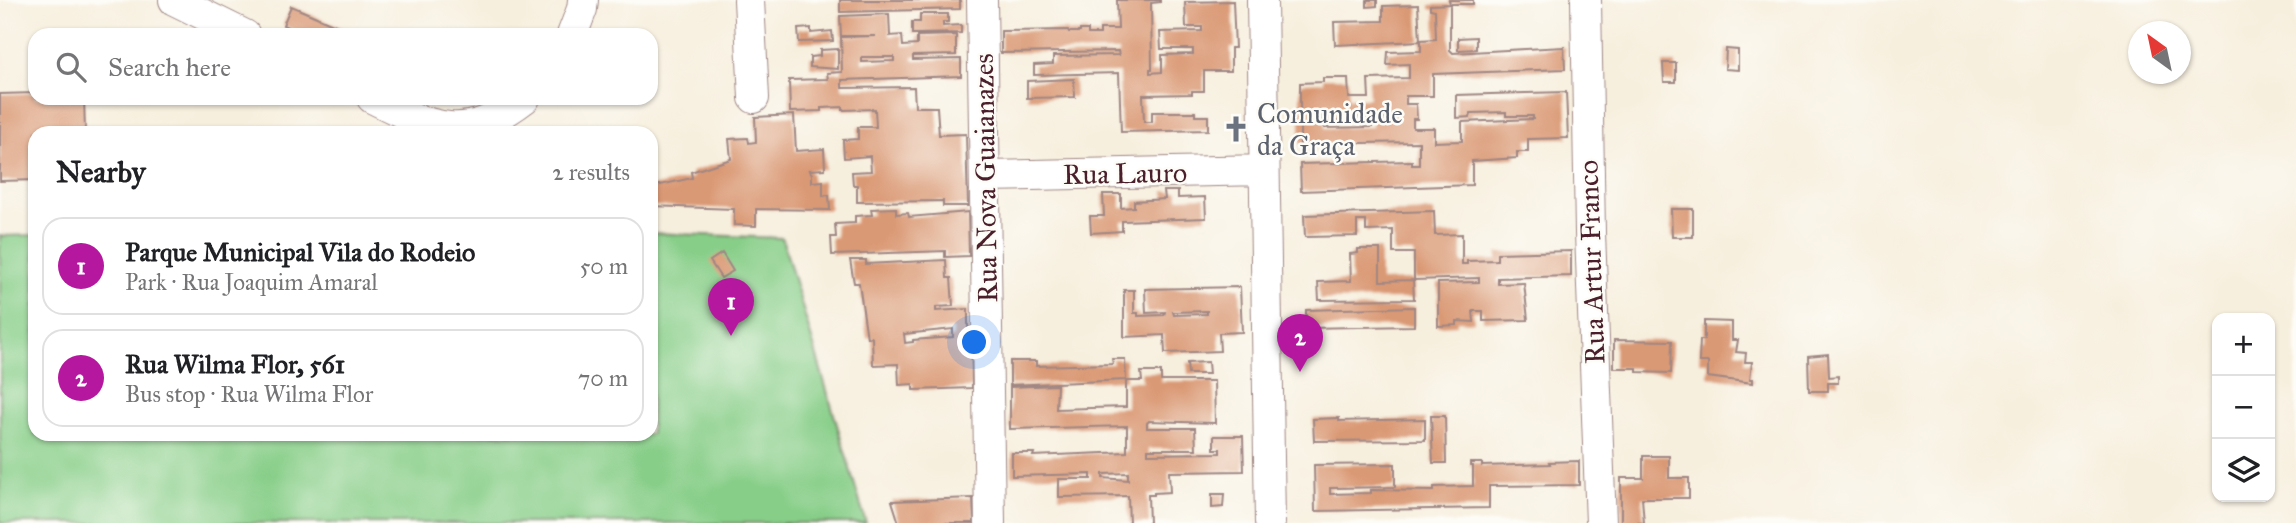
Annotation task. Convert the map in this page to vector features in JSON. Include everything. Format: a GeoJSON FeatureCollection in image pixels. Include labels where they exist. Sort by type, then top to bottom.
{"type":"FeatureCollection","features":[{"type":"Feature","properties":{"kind":"street"},"geometry":{"type":"LineString","coordinates":[[174,0],[231,28]]}},
{"type":"Feature","properties":{"kind":"street"},"geometry":{"type":"LineString","coordinates":[[575,28],[583,0]]}},
{"type":"Feature","properties":{"kind":"street"},"geometry":{"type":"LineString","coordinates":[[749,0],[754,98]]}},
{"type":"Feature","properties":{"kind":"street","name":"Rua Nova Guaianazes"},"geometry":{"type":"LineString","coordinates":[[982,0],[990,523]]}},
{"type":"Feature","properties":{"kind":"street"},"geometry":{"type":"LineString","coordinates":[[1262,0],[1270,523]]}},
{"type":"Feature","properties":{"kind":"street","name":"Rua Artur Franco"},"geometry":{"type":"LineString","coordinates":[[1586,0],[1590,233],[1601,523]]}},
{"type":"Feature","properties":{"kind":"street"},"geometry":{"type":"LineString","coordinates":[[386,105],[441,126]]}},
{"type":"Feature","properties":{"kind":"street"},"geometry":{"type":"LineString","coordinates":[[473,126],[498,117],[515,105]]}},
{"type":"Feature","properties":{"kind":"street","name":"Rua Lauro"},"geometry":{"type":"LineString","coordinates":[[986,176],[1264,170]]}},
{"type":"Feature","properties":{"kind":"green space"},"geometry":{"type":"Polygon","coordinates":[[[658,233],[782,238],[866,523],[0,523],[0,236],[28,235],[28,441],[658,441],[658,233]]]}},
{"type":"Feature","properties":{"kind":"building"},"geometry":{"type":"Polygon","coordinates":[[[840,0],[960,0],[960,9],[840,12],[840,0]]]}},
{"type":"Feature","properties":{"kind":"building"},"geometry":{"type":"Polygon","coordinates":[[[1117,0],[1160,0],[1151,3],[1150,73],[1162,72],[1162,55],[1193,54],[1193,49],[1161,49],[1160,32],[1202,31],[1202,27],[1186,27],[1185,2],[1233,1],[1235,48],[1231,48],[1231,71],[1204,71],[1204,91],[1192,91],[1192,94],[1143,95],[1144,122],[1152,122],[1152,112],[1195,112],[1195,116],[1208,116],[1208,130],[1121,132],[1119,73],[1034,75],[1034,65],[1053,64],[1053,56],[1119,55],[1118,51],[1001,53],[1001,31],[1088,30],[1088,34],[1100,34],[1100,29],[1118,29],[1117,0]]]}},
{"type":"Feature","properties":{"kind":"building"},"geometry":{"type":"Polygon","coordinates":[[[1367,0],[1377,0],[1377,6],[1367,7],[1367,0]]]}},
{"type":"Feature","properties":{"kind":"building"},"geometry":{"type":"Polygon","coordinates":[[[1449,0],[1473,0],[1473,4],[1450,4],[1449,0]]]}},
{"type":"Feature","properties":{"kind":"building"},"geometry":{"type":"Polygon","coordinates":[[[1450,4],[1450,50],[1453,53],[1564,47],[1565,69],[1433,74],[1433,96],[1406,96],[1406,104],[1416,104],[1417,119],[1413,119],[1413,128],[1434,128],[1434,142],[1462,141],[1462,122],[1533,119],[1533,116],[1506,116],[1506,112],[1471,113],[1470,117],[1456,118],[1456,95],[1566,92],[1568,138],[1528,139],[1528,152],[1517,152],[1517,158],[1472,161],[1472,185],[1301,191],[1300,164],[1412,161],[1412,165],[1419,165],[1419,142],[1300,144],[1300,83],[1323,82],[1323,78],[1348,78],[1349,98],[1369,98],[1368,79],[1409,78],[1409,64],[1387,65],[1388,52],[1421,51],[1421,40],[1436,39],[1435,10],[1430,9],[1430,5],[1450,4]],[[1325,121],[1325,128],[1372,127],[1372,121],[1325,121]]]}},
{"type":"Feature","properties":{"kind":"building"},"geometry":{"type":"Polygon","coordinates":[[[1418,5],[1420,41],[1335,45],[1334,22],[1383,21],[1383,6],[1418,5]]]}},
{"type":"Feature","properties":{"kind":"building"},"geometry":{"type":"Polygon","coordinates":[[[291,6],[342,28],[290,28],[283,25],[291,6]]]}},
{"type":"Feature","properties":{"kind":"building"},"geometry":{"type":"Polygon","coordinates":[[[889,14],[890,36],[902,35],[903,46],[917,45],[917,36],[956,35],[956,55],[913,56],[913,60],[961,59],[961,76],[842,80],[842,88],[914,87],[915,107],[937,107],[939,135],[966,134],[968,206],[943,206],[943,201],[857,202],[857,185],[853,185],[852,172],[871,171],[870,156],[844,158],[843,140],[858,139],[858,127],[876,127],[875,109],[843,110],[843,107],[790,112],[789,80],[828,79],[827,73],[842,72],[841,37],[875,36],[841,36],[840,16],[889,14]],[[862,57],[862,62],[894,61],[894,57],[862,57]]]}},
{"type":"Feature","properties":{"kind":"building"},"geometry":{"type":"Polygon","coordinates":[[[920,14],[948,14],[948,22],[943,22],[943,26],[961,25],[961,33],[912,34],[912,22],[920,22],[920,14]]]}},
{"type":"Feature","properties":{"kind":"building"},"geometry":{"type":"Polygon","coordinates":[[[811,28],[811,33],[832,31],[833,41],[799,42],[798,29],[811,28]]]}},
{"type":"Feature","properties":{"kind":"building"},"geometry":{"type":"Polygon","coordinates":[[[1476,37],[1476,49],[1458,50],[1458,38],[1476,37]]]}},
{"type":"Feature","properties":{"kind":"building"},"geometry":{"type":"Polygon","coordinates":[[[838,49],[838,69],[810,67],[810,57],[820,56],[820,50],[838,49]]]}},
{"type":"Feature","properties":{"kind":"building"},"geometry":{"type":"Polygon","coordinates":[[[1726,49],[1738,50],[1738,70],[1725,69],[1726,49]]]}},
{"type":"Feature","properties":{"kind":"building"},"geometry":{"type":"Polygon","coordinates":[[[1663,63],[1676,63],[1676,82],[1664,82],[1663,63]]]}},
{"type":"Feature","properties":{"kind":"building"},"geometry":{"type":"Polygon","coordinates":[[[1074,79],[1075,97],[1027,98],[1027,81],[1074,79]]]}},
{"type":"Feature","properties":{"kind":"building"},"geometry":{"type":"Polygon","coordinates":[[[28,93],[28,105],[84,105],[85,126],[28,126],[28,180],[0,181],[0,94],[28,93]]]}},
{"type":"Feature","properties":{"kind":"building"},"geometry":{"type":"Polygon","coordinates":[[[794,115],[796,151],[824,149],[825,169],[809,170],[812,182],[823,181],[823,196],[829,195],[830,210],[756,209],[756,226],[734,225],[734,209],[658,206],[658,185],[692,178],[691,172],[731,159],[729,139],[748,138],[749,143],[756,142],[755,117],[794,115]]]}},
{"type":"Feature","properties":{"kind":"building"},"geometry":{"type":"Polygon","coordinates":[[[1164,191],[1178,191],[1178,198],[1205,197],[1206,218],[1122,221],[1122,231],[1091,233],[1090,216],[1104,216],[1103,194],[1121,194],[1121,208],[1134,207],[1134,201],[1165,199],[1164,191]]]}},
{"type":"Feature","properties":{"kind":"building"},"geometry":{"type":"Polygon","coordinates":[[[896,208],[896,214],[908,213],[909,217],[968,212],[969,256],[945,257],[945,251],[832,255],[831,237],[836,237],[835,224],[855,223],[855,216],[872,215],[871,209],[896,208]]]}},
{"type":"Feature","properties":{"kind":"building"},"geometry":{"type":"Polygon","coordinates":[[[1671,209],[1693,209],[1693,237],[1672,237],[1671,209]]]}},
{"type":"Feature","properties":{"kind":"building"},"geometry":{"type":"Polygon","coordinates":[[[1434,211],[1435,235],[1462,234],[1462,264],[1467,264],[1467,261],[1497,260],[1497,253],[1571,251],[1571,276],[1498,278],[1498,284],[1524,283],[1528,320],[1483,321],[1483,311],[1473,311],[1474,322],[1457,321],[1457,325],[1438,326],[1438,283],[1479,282],[1479,278],[1414,280],[1414,253],[1393,253],[1393,230],[1366,231],[1366,221],[1357,221],[1357,236],[1305,237],[1304,215],[1434,211]]]}},
{"type":"Feature","properties":{"kind":"building"},"geometry":{"type":"Polygon","coordinates":[[[1358,249],[1380,249],[1380,281],[1413,280],[1414,299],[1319,300],[1318,282],[1351,281],[1350,254],[1358,253],[1358,249]]]}},
{"type":"Feature","properties":{"kind":"building"},"geometry":{"type":"Polygon","coordinates":[[[722,253],[733,271],[721,278],[710,261],[722,253]]]}},
{"type":"Feature","properties":{"kind":"building"},"geometry":{"type":"Polygon","coordinates":[[[850,260],[866,260],[866,264],[946,260],[947,278],[951,278],[953,306],[936,307],[936,311],[968,309],[972,388],[913,390],[913,384],[899,385],[898,364],[873,365],[872,337],[867,338],[859,283],[854,283],[850,260]],[[953,329],[904,334],[905,343],[953,337],[953,329]]]}},
{"type":"Feature","properties":{"kind":"building"},"geometry":{"type":"Polygon","coordinates":[[[1240,287],[1242,332],[1219,333],[1220,351],[1165,353],[1164,335],[1124,337],[1124,290],[1134,290],[1134,313],[1138,313],[1138,316],[1164,315],[1165,312],[1146,313],[1145,289],[1240,287]],[[1207,311],[1173,312],[1174,315],[1207,314],[1207,311]]]}},
{"type":"Feature","properties":{"kind":"building"},"geometry":{"type":"Polygon","coordinates":[[[1414,307],[1414,326],[1306,328],[1306,310],[1414,307]]]}},
{"type":"Feature","properties":{"kind":"building"},"geometry":{"type":"Polygon","coordinates":[[[1704,321],[1732,322],[1732,340],[1738,340],[1736,352],[1746,353],[1745,362],[1752,362],[1750,379],[1753,379],[1753,383],[1708,377],[1708,362],[1699,362],[1700,340],[1704,340],[1704,321]]]}},
{"type":"Feature","properties":{"kind":"building"},"geometry":{"type":"Polygon","coordinates":[[[1614,340],[1672,341],[1671,373],[1614,368],[1614,340]]]}},
{"type":"Feature","properties":{"kind":"building"},"geometry":{"type":"Polygon","coordinates":[[[1828,354],[1829,377],[1838,376],[1838,383],[1828,383],[1828,391],[1809,391],[1808,356],[1828,354]]]}},
{"type":"Feature","properties":{"kind":"building"},"geometry":{"type":"Polygon","coordinates":[[[1112,359],[1125,359],[1126,380],[1010,385],[1010,361],[1036,361],[1036,366],[1113,364],[1112,359]]]}},
{"type":"Feature","properties":{"kind":"building"},"geometry":{"type":"Polygon","coordinates":[[[1208,362],[1209,374],[1188,374],[1187,363],[1208,362]]]}},
{"type":"Feature","properties":{"kind":"building"},"geometry":{"type":"Polygon","coordinates":[[[1141,372],[1161,372],[1161,381],[1214,381],[1215,423],[1147,423],[1147,428],[1195,428],[1196,449],[1148,449],[1148,454],[1220,453],[1220,449],[1214,449],[1214,436],[1243,436],[1244,471],[1169,472],[1170,492],[1148,495],[1149,523],[1129,523],[1128,496],[1059,497],[1059,479],[1091,479],[1091,474],[1012,476],[1012,453],[1034,453],[1033,456],[1127,452],[1127,426],[1010,429],[1010,387],[1057,385],[1056,409],[1126,407],[1126,381],[1142,381],[1141,372]],[[1128,473],[1103,474],[1103,478],[1128,480],[1128,473]]]}},
{"type":"Feature","properties":{"kind":"building"},"geometry":{"type":"Polygon","coordinates":[[[1431,416],[1445,416],[1446,463],[1433,463],[1431,416]]]}},
{"type":"Feature","properties":{"kind":"building"},"geometry":{"type":"Polygon","coordinates":[[[1339,418],[1339,421],[1425,419],[1425,440],[1314,441],[1313,419],[1339,418]]]}},
{"type":"Feature","properties":{"kind":"building"},"geometry":{"type":"Polygon","coordinates":[[[1643,456],[1669,456],[1669,478],[1689,478],[1689,498],[1642,498],[1644,523],[1621,523],[1621,478],[1643,478],[1643,456]]]}},
{"type":"Feature","properties":{"kind":"building"},"geometry":{"type":"Polygon","coordinates":[[[1579,461],[1579,485],[1489,486],[1489,508],[1315,511],[1314,465],[1395,464],[1395,487],[1330,488],[1330,494],[1371,493],[1371,490],[1434,491],[1434,487],[1473,486],[1473,466],[1470,466],[1470,463],[1482,463],[1482,466],[1579,461]]]}},
{"type":"Feature","properties":{"kind":"building"},"geometry":{"type":"Polygon","coordinates":[[[1212,494],[1224,494],[1223,507],[1212,508],[1212,494]]]}},
{"type":"Feature","properties":{"kind":"building"},"geometry":{"type":"Polygon","coordinates":[[[973,498],[974,523],[899,523],[892,501],[973,498]]]}},
{"type":"Feature","properties":{"kind":"place","name":"Comunidade da Graça"},"geometry":{"type":"Point","coordinates":[1236,129]}},
{"type":"Feature","properties":{"kind":"place","name":"Parque Municipal Vila do Rodeio"},"geometry":{"type":"Point","coordinates":[731,336]}},
{"type":"Feature","properties":{"kind":"place","name":"Rua Wilma Flor, 561"},"geometry":{"type":"Point","coordinates":[1300,372]}}]}
